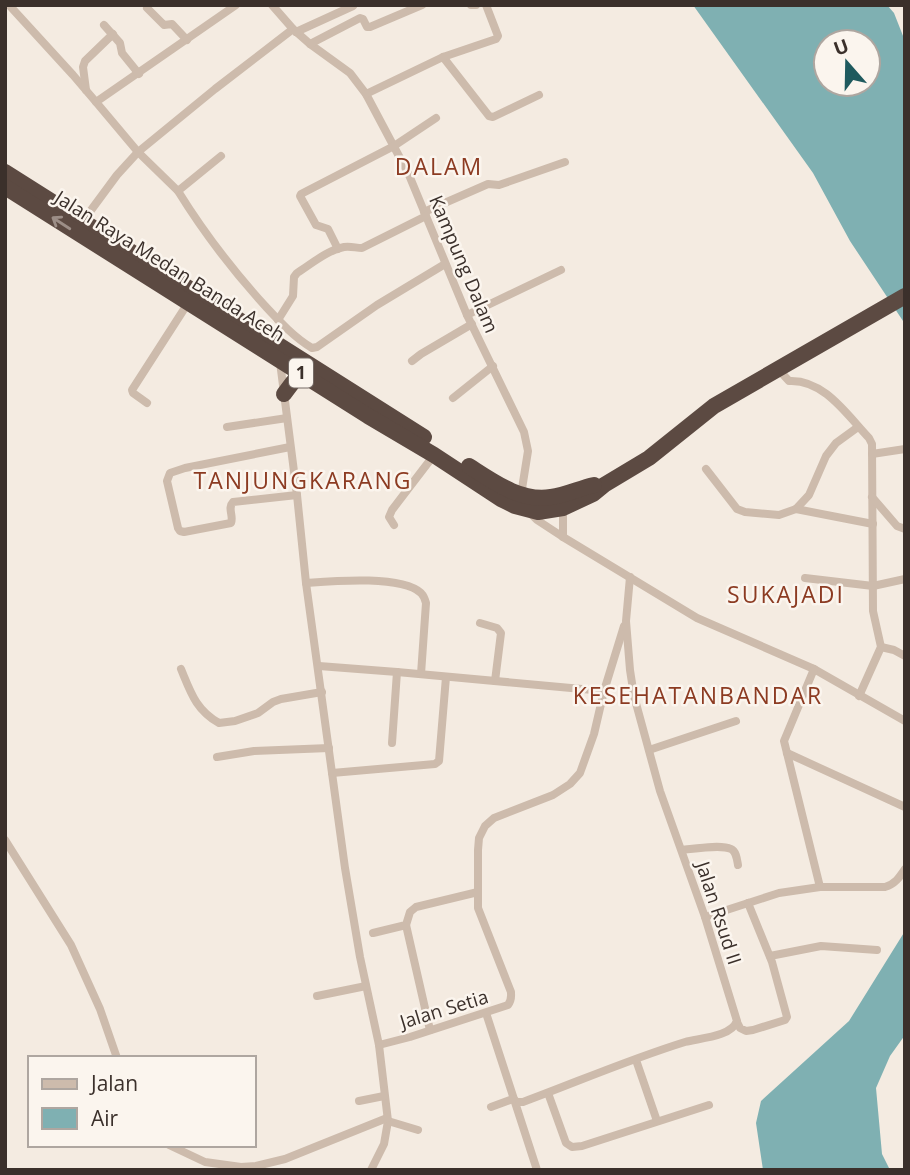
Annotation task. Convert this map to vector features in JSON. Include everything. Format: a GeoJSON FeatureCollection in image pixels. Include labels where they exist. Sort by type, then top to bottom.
{"type":"FeatureCollection","features":[{"type":"Feature","properties":{"kind":"highway","name":"Jalan Raya Medan Banda Aceh"},"geometry":{"type":"LineString","coordinates":[[5,172],[289,350],[434,455],[501,499],[528,511],[548,512],[587,497],[649,458],[714,406],[905,296]]}},
{"type":"Feature","properties":{"kind":"highway","name":"Jalan Raya Medan Banda Aceh"},"geometry":{"type":"LineString","coordinates":[[8,194],[188,303],[289,350],[304,375],[521,495],[547,498],[589,486],[604,485]]}},
{"type":"Feature","properties":{"kind":"highway"},"geometry":{"type":"LineString","coordinates":[[284,394],[293,382],[304,375]]}},
{"type":"Feature","properties":{"kind":"street"},"geometry":{"type":"LineString","coordinates":[[9,5],[74,75],[138,152],[178,191],[199,225],[278,320],[289,350],[284,394],[298,495],[306,583],[345,869],[379,1045],[387,1119],[384,1144],[371,1170]]}},
{"type":"Feature","properties":{"kind":"street"},"geometry":{"type":"LineString","coordinates":[[96,102],[236,5]]}},
{"type":"Feature","properties":{"kind":"street","name":"Kampung Dalam"},"geometry":{"type":"LineString","coordinates":[[272,5],[294,31],[350,74],[366,94],[405,167],[467,315],[524,432],[528,446],[521,495]]}},
{"type":"Feature","properties":{"kind":"street"},"geometry":{"type":"LineString","coordinates":[[310,44],[360,18],[370,27],[422,5]]}},
{"type":"Feature","properties":{"kind":"street"},"geometry":{"type":"LineString","coordinates":[[366,94],[443,57],[498,37],[486,5]]}},
{"type":"Feature","properties":{"kind":"street"},"geometry":{"type":"LineString","coordinates":[[83,221],[138,152],[215,89],[294,31],[353,6]]}},
{"type":"Feature","properties":{"kind":"street"},"geometry":{"type":"LineString","coordinates":[[147,8],[164,25],[172,24],[187,40]]}},
{"type":"Feature","properties":{"kind":"street"},"geometry":{"type":"LineString","coordinates":[[104,25],[120,43],[122,53],[138,74]]}},
{"type":"Feature","properties":{"kind":"street"},"geometry":{"type":"LineString","coordinates":[[86,90],[83,67],[85,61],[113,34]]}},
{"type":"Feature","properties":{"kind":"street"},"geometry":{"type":"LineString","coordinates":[[443,57],[489,116],[493,117],[539,95]]}},
{"type":"Feature","properties":{"kind":"street"},"geometry":{"type":"LineString","coordinates":[[338,249],[328,229],[317,226],[301,194],[394,146],[436,118]]}},
{"type":"Feature","properties":{"kind":"street"},"geometry":{"type":"LineString","coordinates":[[178,191],[221,156]]}},
{"type":"Feature","properties":{"kind":"street"},"geometry":{"type":"LineString","coordinates":[[278,320],[293,296],[295,274],[338,249],[360,249],[488,184],[499,185],[565,162]]}},
{"type":"Feature","properties":{"kind":"street"},"geometry":{"type":"LineString","coordinates":[[289,350],[315,348],[377,305],[445,264]]}},
{"type":"Feature","properties":{"kind":"street"},"geometry":{"type":"LineString","coordinates":[[467,315],[561,270]]}},
{"type":"Feature","properties":{"kind":"street"},"geometry":{"type":"LineString","coordinates":[[147,404],[132,390],[188,303]]}},
{"type":"Feature","properties":{"kind":"street"},"geometry":{"type":"LineString","coordinates":[[412,361],[472,324]]}},
{"type":"Feature","properties":{"kind":"street"},"geometry":{"type":"LineString","coordinates":[[453,398],[493,366]]}},
{"type":"Feature","properties":{"kind":"street"},"geometry":{"type":"LineString","coordinates":[[778,369],[789,381],[806,382],[829,396],[872,444],[873,618],[881,647],[859,695]]}},
{"type":"Feature","properties":{"kind":"street"},"geometry":{"type":"LineString","coordinates":[[227,427],[287,418]]}},
{"type":"Feature","properties":{"kind":"street"},"geometry":{"type":"LineString","coordinates":[[706,469],[741,511],[779,515],[796,509],[809,495],[826,456],[836,443],[858,427]]}},
{"type":"Feature","properties":{"kind":"street"},"geometry":{"type":"LineString","coordinates":[[290,447],[174,471],[167,481],[178,528],[184,532],[231,523],[230,505],[233,502],[298,495]]}},
{"type":"Feature","properties":{"kind":"street"},"geometry":{"type":"LineString","coordinates":[[872,454],[905,449]]}},
{"type":"Feature","properties":{"kind":"street"},"geometry":{"type":"LineString","coordinates":[[394,525],[390,514],[434,455]]}},
{"type":"Feature","properties":{"kind":"street"},"geometry":{"type":"LineString","coordinates":[[872,497],[897,526],[905,529]]}},
{"type":"Feature","properties":{"kind":"street"},"geometry":{"type":"LineString","coordinates":[[563,508],[563,537]]}},
{"type":"Feature","properties":{"kind":"street"},"geometry":{"type":"LineString","coordinates":[[796,509],[873,524]]}},
{"type":"Feature","properties":{"kind":"street"},"geometry":{"type":"LineString","coordinates":[[528,511],[563,537],[697,618],[814,669],[905,722]]}},
{"type":"Feature","properties":{"kind":"street","name":"Jalan Rsud II"},"geometry":{"type":"LineString","coordinates":[[630,578],[626,621],[631,684],[660,790],[705,917],[737,1021]]}},
{"type":"Feature","properties":{"kind":"street"},"geometry":{"type":"LineString","coordinates":[[805,578],[873,586],[905,579]]}},
{"type":"Feature","properties":{"kind":"street"},"geometry":{"type":"LineString","coordinates":[[306,583],[397,583],[421,594],[426,603],[421,674]]}},
{"type":"Feature","properties":{"kind":"street"},"geometry":{"type":"LineString","coordinates":[[319,666],[604,691],[626,621]]}},
{"type":"Feature","properties":{"kind":"street"},"geometry":{"type":"LineString","coordinates":[[480,623],[497,628],[500,633],[495,681]]}},
{"type":"Feature","properties":{"kind":"street"},"geometry":{"type":"LineString","coordinates":[[881,647],[905,656]]}},
{"type":"Feature","properties":{"kind":"street"},"geometry":{"type":"LineString","coordinates":[[180,669],[198,707],[219,723],[258,713],[272,702],[281,699],[322,692]]}},
{"type":"Feature","properties":{"kind":"street"},"geometry":{"type":"LineString","coordinates":[[814,669],[785,738],[820,887]]}},
{"type":"Feature","properties":{"kind":"street"},"geometry":{"type":"LineString","coordinates":[[392,743],[397,672]]}},
{"type":"Feature","properties":{"kind":"street"},"geometry":{"type":"LineString","coordinates":[[332,773],[438,762],[446,677]]}},
{"type":"Feature","properties":{"kind":"street","name":"Jalan Setia"},"geometry":{"type":"LineString","coordinates":[[379,1045],[509,1005],[511,992],[478,908],[479,838],[485,826],[498,816],[553,795],[570,784],[580,773],[594,734],[604,691]]}},
{"type":"Feature","properties":{"kind":"street"},"geometry":{"type":"LineString","coordinates":[[649,750],[736,721]]}},
{"type":"Feature","properties":{"kind":"street"},"geometry":{"type":"LineString","coordinates":[[218,757],[254,751],[329,748]]}},
{"type":"Feature","properties":{"kind":"street"},"geometry":{"type":"LineString","coordinates":[[787,753],[905,807]]}},
{"type":"Feature","properties":{"kind":"street"},"geometry":{"type":"LineString","coordinates":[[5,840],[71,945],[100,1009],[116,1056]]}},
{"type":"Feature","properties":{"kind":"street"},"geometry":{"type":"LineString","coordinates":[[682,850],[730,848],[734,851],[738,864]]}},
{"type":"Feature","properties":{"kind":"street"},"geometry":{"type":"LineString","coordinates":[[705,917],[779,894],[820,887],[885,887],[899,879],[905,869]]}},
{"type":"Feature","properties":{"kind":"street"},"geometry":{"type":"LineString","coordinates":[[430,1030],[406,925],[411,910],[478,892]]}},
{"type":"Feature","properties":{"kind":"street"},"geometry":{"type":"LineString","coordinates":[[737,1021],[740,1028],[748,1031],[787,1018],[770,956],[748,903]]}},
{"type":"Feature","properties":{"kind":"street"},"geometry":{"type":"LineString","coordinates":[[373,933],[406,925]]}},
{"type":"Feature","properties":{"kind":"street"},"geometry":{"type":"LineString","coordinates":[[770,956],[821,946],[877,950]]}},
{"type":"Feature","properties":{"kind":"street"},"geometry":{"type":"LineString","coordinates":[[317,996],[366,986]]}},
{"type":"Feature","properties":{"kind":"street"},"geometry":{"type":"LineString","coordinates":[[486,1013],[537,1170]]}},
{"type":"Feature","properties":{"kind":"street"},"geometry":{"type":"LineString","coordinates":[[513,1099],[523,1102],[683,1043],[727,1032],[734,1028],[737,1021]]}},
{"type":"Feature","properties":{"kind":"street"},"geometry":{"type":"LineString","coordinates":[[636,1060],[657,1121]]}},
{"type":"Feature","properties":{"kind":"street"},"geometry":{"type":"LineString","coordinates":[[548,1093],[566,1143],[572,1147],[709,1105]]}},
{"type":"Feature","properties":{"kind":"street"},"geometry":{"type":"LineString","coordinates":[[359,1101],[384,1096]]}},
{"type":"Feature","properties":{"kind":"street"},"geometry":{"type":"LineString","coordinates":[[491,1107],[513,1099]]}},
{"type":"Feature","properties":{"kind":"street"},"geometry":{"type":"LineString","coordinates":[[173,1147],[205,1162],[256,1167],[285,1159],[387,1119],[418,1130]]}},
{"type":"Feature","properties":{"kind":"water"},"geometry":{"type":"Polygon","coordinates":[[[693,5],[887,5],[894,13],[905,41],[905,324],[850,241],[813,173],[693,5]]]}},
{"type":"Feature","properties":{"kind":"water"},"geometry":{"type":"Polygon","coordinates":[[[905,931],[905,1035],[890,1056],[876,1088],[882,1154],[890,1170],[763,1170],[756,1123],[761,1101],[849,1021],[905,931]]]}},
{"type":"Feature","properties":{"kind":"district","name":"DALAM"},"geometry":{"type":"Point","coordinates":[439,167]}},
{"type":"Feature","properties":{"kind":"district","name":"TANJUNGKARANG"},"geometry":{"type":"Point","coordinates":[303,481]}},
{"type":"Feature","properties":{"kind":"district","name":"SUKAJADI"},"geometry":{"type":"Point","coordinates":[786,595]}},
{"type":"Feature","properties":{"kind":"district","name":"KESEHATANBANDAR"},"geometry":{"type":"Point","coordinates":[698,696]}}]}
